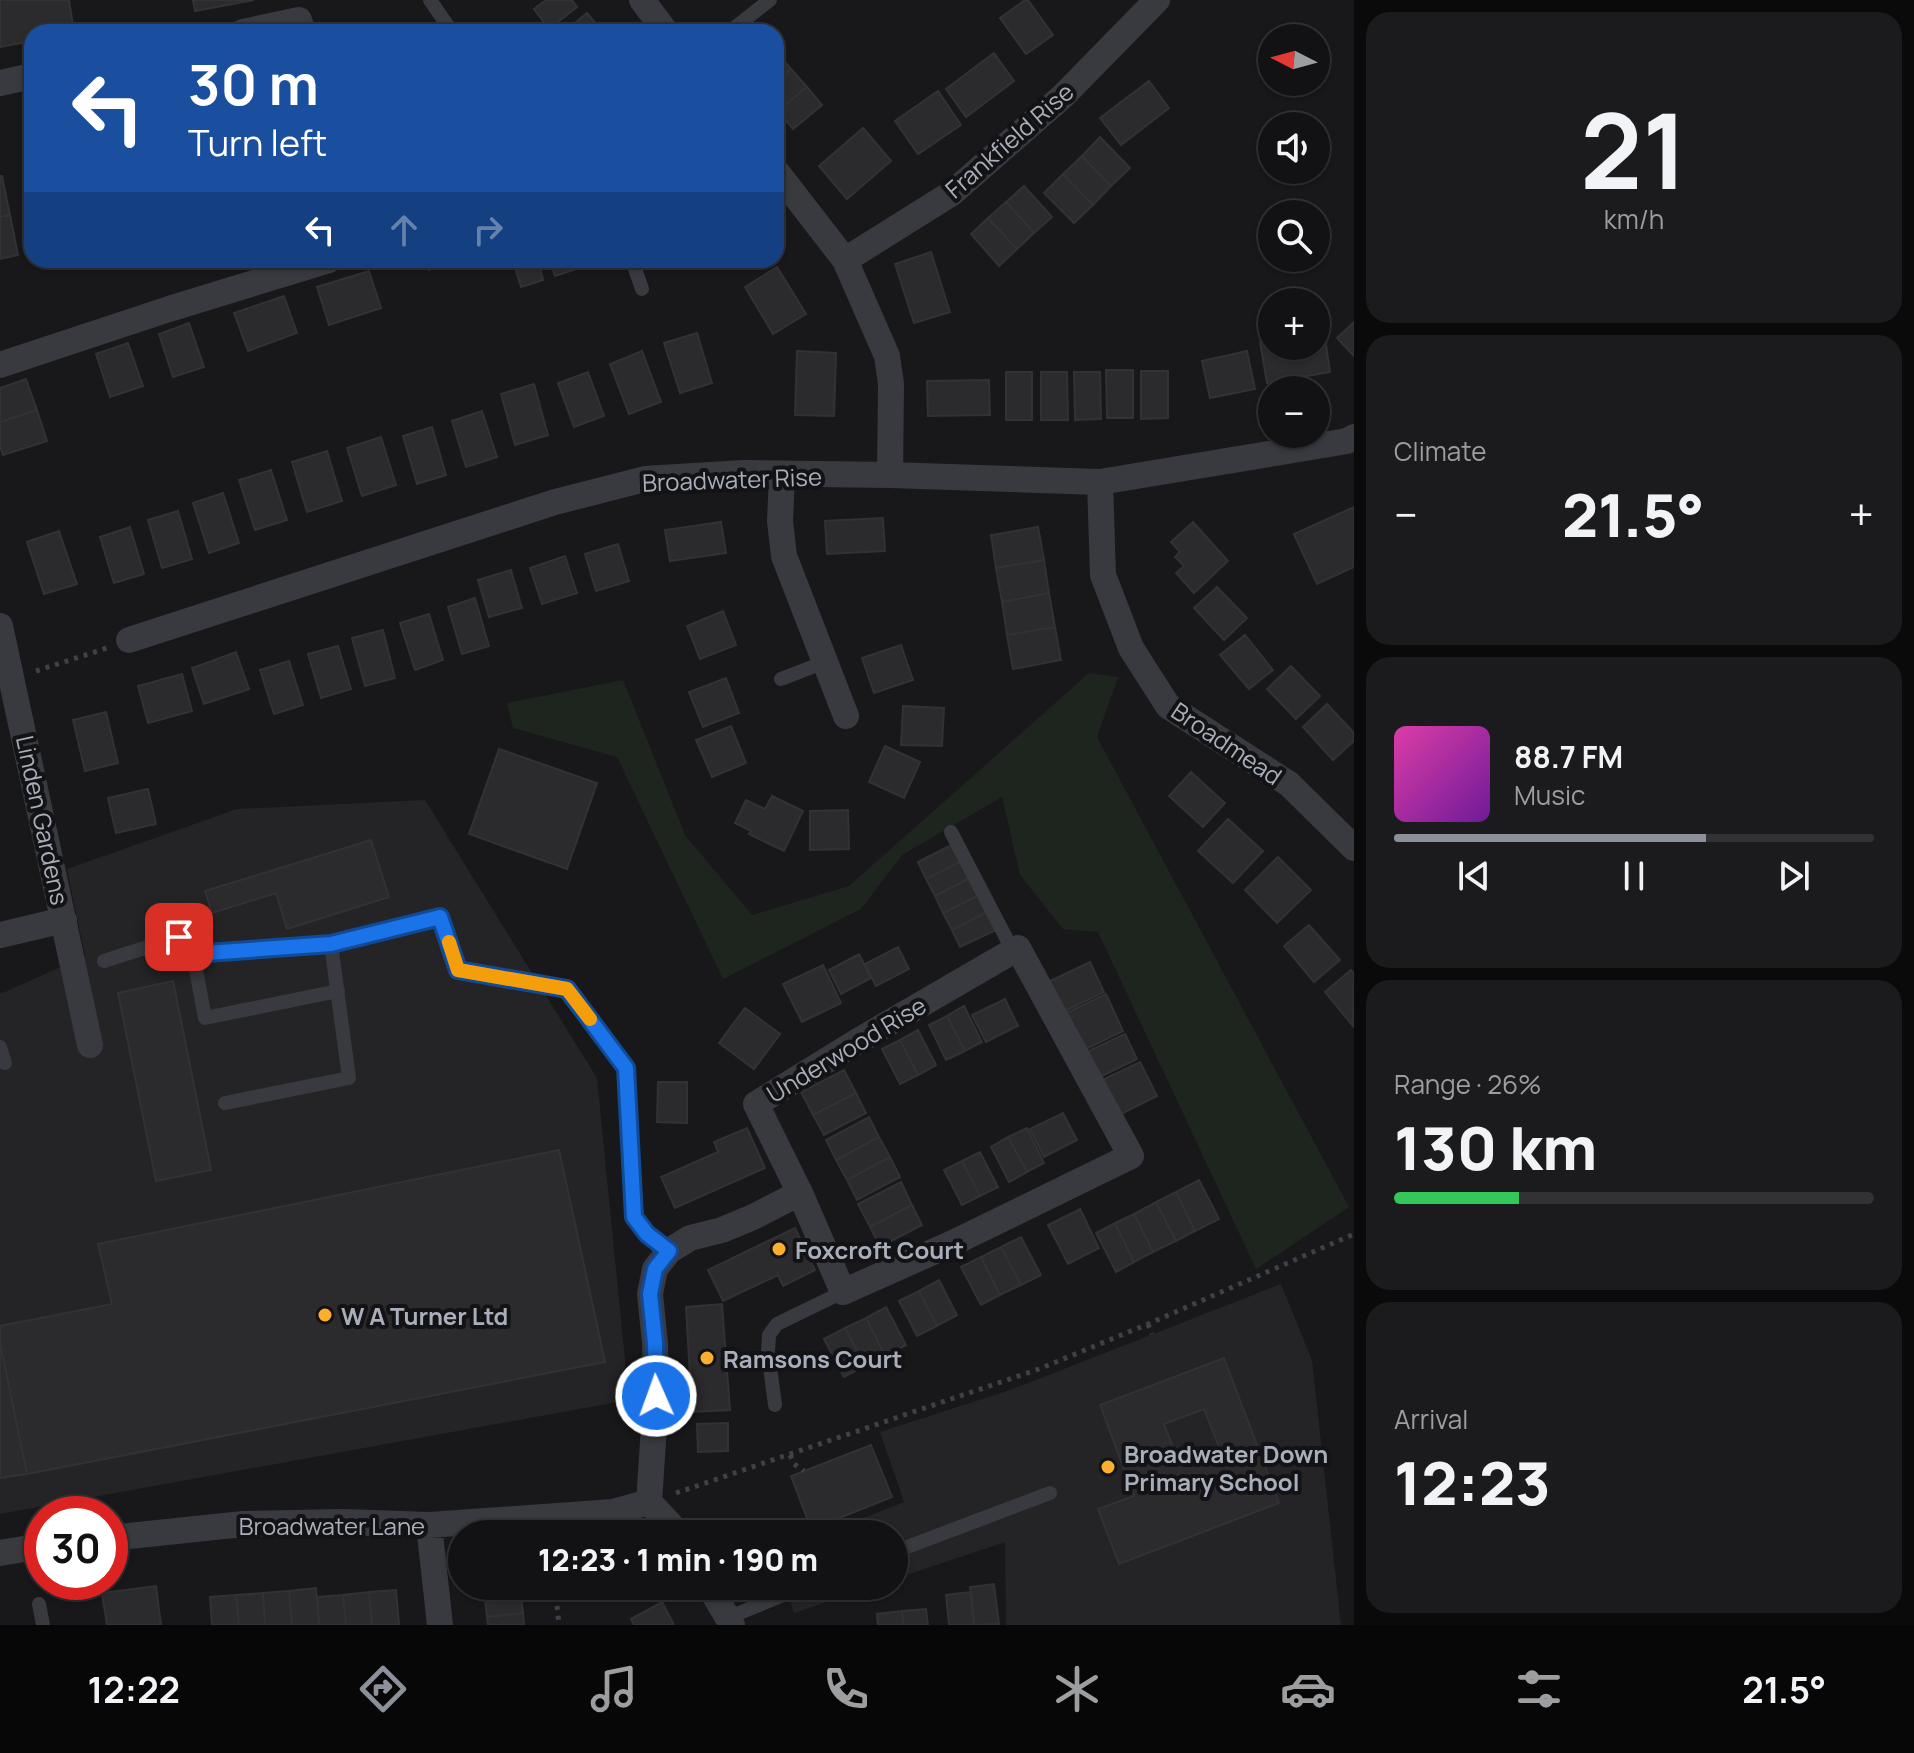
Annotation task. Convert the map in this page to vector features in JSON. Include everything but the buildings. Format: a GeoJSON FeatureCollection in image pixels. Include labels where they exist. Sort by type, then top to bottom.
{"type":"FeatureCollection","features":[{"type":"Feature","properties":{"kind":"street"},"geometry":{"type":"LineString","coordinates":[[642,0],[660,24]]}},
{"type":"Feature","properties":{"kind":"street","name":"Frankfield Rise"},"geometry":{"type":"LineString","coordinates":[[845,260],[952,193],[1063,96],[1157,0]]}},
{"type":"Feature","properties":{"kind":"street"},"geometry":{"type":"LineString","coordinates":[[280,24],[299,20],[300,24]]}},
{"type":"Feature","properties":{"kind":"street"},"geometry":{"type":"LineString","coordinates":[[0,83],[24,78]]}},
{"type":"Feature","properties":{"kind":"street"},"geometry":{"type":"LineString","coordinates":[[784,181],[845,260],[887,356],[891,384],[890,475]]}},
{"type":"Feature","properties":{"kind":"street"},"geometry":{"type":"LineString","coordinates":[[0,365],[303,268]]}},
{"type":"Feature","properties":{"kind":"street","name":"Broadwater Rise"},"geometry":{"type":"LineString","coordinates":[[129,640],[555,502],[645,479],[743,473],[1100,482],[1347,441],[1354,437]]}},
{"type":"Feature","properties":{"kind":"street"},"geometry":{"type":"LineString","coordinates":[[782,474],[780,521],[784,556],[846,716]]}},
{"type":"Feature","properties":{"kind":"street","name":"Broadmead"},"geometry":{"type":"LineString","coordinates":[[1100,482],[1103,575],[1131,648],[1168,706],[1289,784],[1354,848]]}},
{"type":"Feature","properties":{"kind":"street","name":"Linden Gardens"},"geometry":{"type":"LineString","coordinates":[[0,626],[90,1045]]}},
{"type":"Feature","properties":{"kind":"street","name":"Linden Gardens"},"geometry":{"type":"LineString","coordinates":[[0,935],[64,920]]}},
{"type":"Feature","properties":{"kind":"street"},"geometry":{"type":"LineString","coordinates":[[843,1292],[953,1243],[1131,1156],[1018,948],[1013,951]]}},
{"type":"Feature","properties":{"kind":"street","name":"Underwood Rise"},"geometry":{"type":"LineString","coordinates":[[843,1292],[800,1193],[756,1104],[1013,951]]}},
{"type":"Feature","properties":{"kind":"street"},"geometry":{"type":"LineString","coordinates":[[666,1520],[649,1502],[656,1396],[650,1294],[655,1269],[669,1251],[690,1238],[722,1230],[800,1193]]}},
{"type":"Feature","properties":{"kind":"street","name":"Broadwater Lane"},"geometry":{"type":"LineString","coordinates":[[128,1536],[243,1524],[344,1522],[429,1525],[613,1512],[649,1502]]}},
{"type":"Feature","properties":{"kind":"street"},"geometry":{"type":"LineString","coordinates":[[429,1525],[440,1625]]}},
{"type":"Feature","properties":{"kind":"street"},"geometry":{"type":"LineString","coordinates":[[0,1553],[24,1549]]}},
{"type":"Feature","properties":{"kind":"street"},"geometry":{"type":"LineString","coordinates":[[717,1600],[729,1622]]}},
{"type":"Feature","properties":{"kind":"lane"},"geometry":{"type":"LineString","coordinates":[[430,0],[446,24]]}},
{"type":"Feature","properties":{"kind":"lane"},"geometry":{"type":"LineString","coordinates":[[739,24],[770,0]]}},
{"type":"Feature","properties":{"kind":"lane"},"geometry":{"type":"LineString","coordinates":[[635,268],[642,289]]}},
{"type":"Feature","properties":{"kind":"lane"},"geometry":{"type":"LineString","coordinates":[[781,679],[825,662]]}},
{"type":"Feature","properties":{"kind":"lane"},"geometry":{"type":"LineString","coordinates":[[951,832],[1013,951]]}},
{"type":"Feature","properties":{"kind":"lane"},"geometry":{"type":"LineString","coordinates":[[193,954],[331,944],[440,917],[458,970],[567,989],[626,1068],[634,1217],[647,1234],[669,1251]]}},
{"type":"Feature","properties":{"kind":"lane"},"geometry":{"type":"LineString","coordinates":[[104,961],[179,937],[193,954],[205,1018],[338,991]]}},
{"type":"Feature","properties":{"kind":"lane"},"geometry":{"type":"LineString","coordinates":[[225,1103],[349,1078],[331,944]]}},
{"type":"Feature","properties":{"kind":"lane"},"geometry":{"type":"LineString","coordinates":[[0,1047],[5,1063]]}},
{"type":"Feature","properties":{"kind":"lane"},"geometry":{"type":"LineString","coordinates":[[775,1405],[768,1352],[769,1335],[777,1324],[843,1292]]}},
{"type":"Feature","properties":{"kind":"lane"},"geometry":{"type":"LineString","coordinates":[[908,1547],[1050,1493]]}},
{"type":"Feature","properties":{"kind":"lane"},"geometry":{"type":"LineString","coordinates":[[729,1622],[775,1600]]}},
{"type":"Feature","properties":{"kind":"lane"},"geometry":{"type":"LineString","coordinates":[[39,1604],[43,1625]]}},
{"type":"Feature","properties":{"kind":"path"},"geometry":{"type":"LineString","coordinates":[[13,679],[129,640]]}},
{"type":"Feature","properties":{"kind":"path"},"geometry":{"type":"LineString","coordinates":[[649,1502],[1039,1369],[1354,1234]]}},
{"type":"Feature","properties":{"kind":"path"},"geometry":{"type":"LineString","coordinates":[[1148,1324],[1152,1334]]}},
{"type":"Feature","properties":{"kind":"path"},"geometry":{"type":"LineString","coordinates":[[790,1455],[794,1464],[804,1471]]}},
{"type":"Feature","properties":{"kind":"path"},"geometry":{"type":"LineString","coordinates":[[556,1600],[559,1625]]}},
{"type":"Feature","properties":{"kind":"shaded area"},"geometry":{"type":"Polygon","coordinates":[[[1089,673],[1118,677],[1097,737],[1349,1207],[1256,1269],[1098,932],[1063,929],[1020,875],[1002,797],[902,855],[861,909],[723,979],[617,757],[513,728],[507,703],[623,680],[685,835],[752,915],[849,886],[1089,673]]]}},
{"type":"Feature","properties":{"kind":"shaded area"},"geometry":{"type":"Polygon","coordinates":[[[425,800],[597,1078],[629,1400],[99,1496],[24,1496],[24,1510],[0,1514],[0,993],[85,956],[67,869],[237,809],[425,800]]]}},
{"type":"Feature","properties":{"kind":"shaded area","name":"Broadwater Down Primary School"},"geometry":{"type":"Polygon","coordinates":[[[1281,1284],[1312,1360],[1341,1625],[1006,1625],[1005,1542],[908,1574],[908,1520],[858,1520],[904,1502],[880,1432],[1010,1390],[1281,1284]]]}},
{"type":"Feature","properties":{"kind":"shaded area"},"geometry":{"type":"Polygon","coordinates":[[[790,1600],[833,1600],[794,1613],[790,1600]]]}},
{"type":"Feature","properties":{"kind":"slow traffic"},"geometry":{"type":"LineString","coordinates":[[449,942],[458,970],[567,989],[590,1019]]}},
{"type":"Feature","properties":{"kind":"place","name":"Foxcroft Court"},"geometry":{"type":"Point","coordinates":[779,1249]}},
{"type":"Feature","properties":{"kind":"place","name":"W A Turner Ltd"},"geometry":{"type":"Point","coordinates":[325,1315]}},
{"type":"Feature","properties":{"kind":"place","name":"Ramsons Court"},"geometry":{"type":"Point","coordinates":[707,1358]}},
{"type":"Feature","properties":{"kind":"place","name":"Broadwater Down Primary School"},"geometry":{"type":"Point","coordinates":[1108,1467]}},
{"type":"Feature","properties":{"kind":"route"},"geometry":{"type":"LineString","coordinates":[[179,937],[193,954],[331,944],[440,917],[458,970],[567,989],[626,1068],[634,1217],[647,1234],[669,1251],[655,1269],[650,1294],[656,1396]]}}]}
